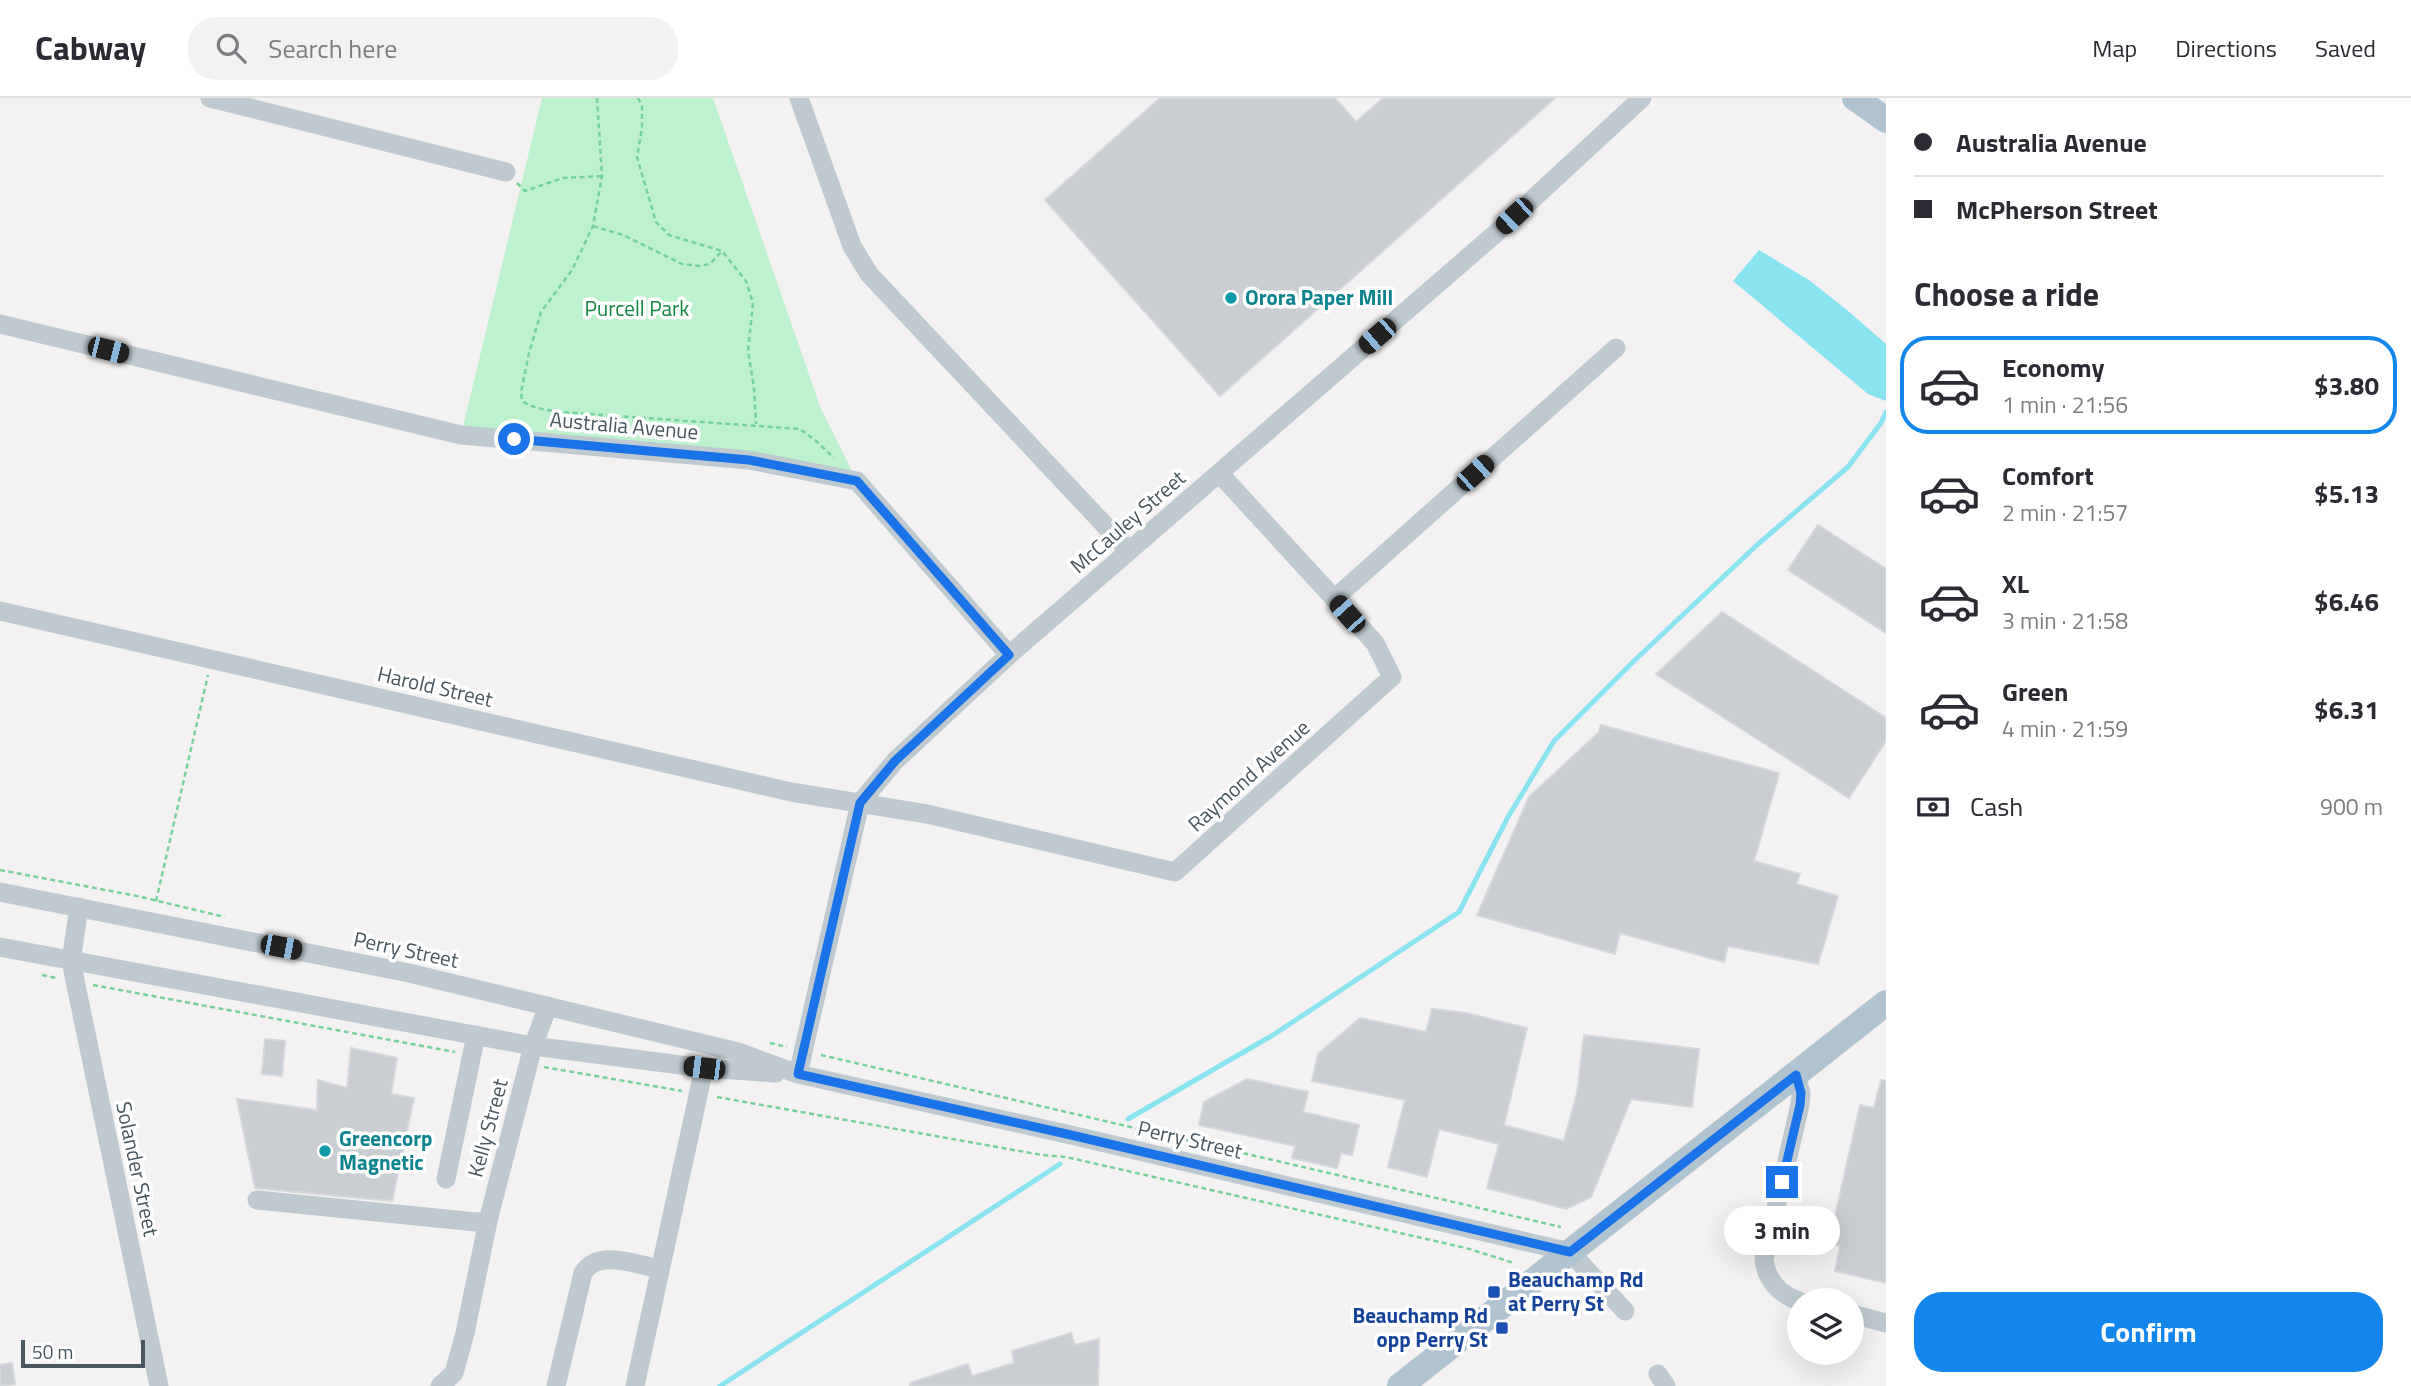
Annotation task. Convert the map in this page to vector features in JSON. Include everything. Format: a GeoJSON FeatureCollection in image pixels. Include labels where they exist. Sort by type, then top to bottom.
{"type":"FeatureCollection","features":[{"type":"Feature","properties":{"kind":"main road"},"geometry":{"type":"LineString","coordinates":[[1855,98],[1886,120]]}},
{"type":"Feature","properties":{"kind":"main road"},"geometry":{"type":"LineString","coordinates":[[1401,1386],[1886,1003]]}},
{"type":"Feature","properties":{"kind":"street"},"geometry":{"type":"LineString","coordinates":[[210,98],[506,172]]}},
{"type":"Feature","properties":{"kind":"street"},"geometry":{"type":"LineString","coordinates":[[799,98],[852,246],[869,274],[1129,551]]}},
{"type":"Feature","properties":{"kind":"street","name":"McCauley Street"},"geometry":{"type":"LineString","coordinates":[[798,1074],[860,803],[895,761],[1009,655],[1495,234],[1642,98]]}},
{"type":"Feature","properties":{"kind":"street","name":"Australia Avenue"},"geometry":{"type":"LineString","coordinates":[[0,324],[461,435],[749,460],[857,481]]}},
{"type":"Feature","properties":{"kind":"street"},"geometry":{"type":"LineString","coordinates":[[1334,598],[1616,348]]}},
{"type":"Feature","properties":{"kind":"street","name":"Raymond Avenue"},"geometry":{"type":"LineString","coordinates":[[860,803],[927,814],[1175,872],[1392,677],[1375,643],[1219,473]]}},
{"type":"Feature","properties":{"kind":"street"},"geometry":{"type":"LineString","coordinates":[[857,481],[1009,655]]}},
{"type":"Feature","properties":{"kind":"street","name":"Harold Street"},"geometry":{"type":"LineString","coordinates":[[0,611],[791,792],[860,803]]}},
{"type":"Feature","properties":{"kind":"street","name":"Perry Street"},"geometry":{"type":"LineString","coordinates":[[0,892],[409,973],[738,1052],[798,1074],[1570,1252]]}},
{"type":"Feature","properties":{"kind":"street","name":"Solander Street"},"geometry":{"type":"LineString","coordinates":[[79,907],[71,961],[159,1386]]}},
{"type":"Feature","properties":{"kind":"street","name":"Perry Street"},"geometry":{"type":"LineString","coordinates":[[0,947],[531,1055],[798,1074]]}},
{"type":"Feature","properties":{"kind":"street","name":"Kelly Street"},"geometry":{"type":"LineString","coordinates":[[440,1386],[454,1373],[488,1221],[531,1055],[548,1006]]}},
{"type":"Feature","properties":{"kind":"street"},"geometry":{"type":"LineString","coordinates":[[446,1179],[474,1045]]}},
{"type":"Feature","properties":{"kind":"street"},"geometry":{"type":"LineString","coordinates":[[635,1386],[704,1068]]}},
{"type":"Feature","properties":{"kind":"street"},"geometry":{"type":"LineString","coordinates":[[1787,1297],[1774,1285],[1765,1270],[1764,1258],[1800,1105],[1801,1093],[1796,1075]]}},
{"type":"Feature","properties":{"kind":"street"},"geometry":{"type":"LineString","coordinates":[[257,1200],[488,1221]]}},
{"type":"Feature","properties":{"kind":"street"},"geometry":{"type":"LineString","coordinates":[[1570,1252],[1625,1311]]}},
{"type":"Feature","properties":{"kind":"street"},"geometry":{"type":"LineString","coordinates":[[556,1386],[583,1273],[587,1266],[593,1261],[609,1259],[660,1269]]}},
{"type":"Feature","properties":{"kind":"street"},"geometry":{"type":"LineString","coordinates":[[1864,1317],[1886,1323]]}},
{"type":"Feature","properties":{"kind":"path"},"geometry":{"type":"LineString","coordinates":[[597,98],[603,176],[593,226],[572,270],[541,312],[529,353],[521,392],[522,401],[529,406],[551,411],[800,429],[857,481]]}},
{"type":"Feature","properties":{"kind":"path"},"geometry":{"type":"LineString","coordinates":[[638,98],[642,106],[642,128],[637,157],[656,222],[669,235],[722,251],[746,281],[753,303],[748,351],[756,425]]}},
{"type":"Feature","properties":{"kind":"path"},"geometry":{"type":"LineString","coordinates":[[506,172],[525,191],[563,178],[603,176]]}},
{"type":"Feature","properties":{"kind":"path"},"geometry":{"type":"LineString","coordinates":[[593,226],[623,235],[682,264],[699,267],[710,264],[722,251]]}},
{"type":"Feature","properties":{"kind":"path"},"geometry":{"type":"LineString","coordinates":[[156,901],[212,659]]}},
{"type":"Feature","properties":{"kind":"path"},"geometry":{"type":"LineString","coordinates":[[0,870],[224,916]]}},
{"type":"Feature","properties":{"kind":"path"},"geometry":{"type":"LineString","coordinates":[[39,974],[474,1045]]}},
{"type":"Feature","properties":{"kind":"path"},"geometry":{"type":"LineString","coordinates":[[763,1041],[1561,1227]]}},
{"type":"Feature","properties":{"kind":"path"},"geometry":{"type":"LineString","coordinates":[[531,1055],[699,1094],[1028,1153],[1066,1157],[1466,1248],[1514,1263]]}},
{"type":"Feature","properties":{"kind":"green space","name":"Purcell Park"},"geometry":{"type":"Polygon","coordinates":[[[542,98],[713,98],[821,409],[857,481],[461,435],[542,98]]]}},
{"type":"Feature","properties":{"kind":"water"},"geometry":{"type":"Polygon","coordinates":[[[1759,250],[1809,280],[1886,344],[1886,401],[1868,394],[1733,281],[1759,250]]]}},
{"type":"Feature","properties":{"kind":"building","name":"Orora Paper Mill"},"geometry":{"type":"Polygon","coordinates":[[[1160,98],[1335,98],[1356,122],[1383,98],[1555,98],[1220,396],[1045,200],[1160,98]]]}},
{"type":"Feature","properties":{"kind":"building"},"geometry":{"type":"Polygon","coordinates":[[[1818,525],[1886,569],[1886,633],[1788,570],[1818,525]]]}},
{"type":"Feature","properties":{"kind":"building"},"geometry":{"type":"Polygon","coordinates":[[[1722,612],[1886,718],[1886,741],[1849,798],[1656,674],[1722,612]]]}},
{"type":"Feature","properties":{"kind":"building"},"geometry":{"type":"Polygon","coordinates":[[[1601,725],[1779,773],[1754,861],[1800,874],[1796,884],[1838,896],[1818,964],[1728,946],[1724,962],[1620,933],[1615,954],[1477,915],[1529,797],[1599,732],[1601,725]]]}},
{"type":"Feature","properties":{"kind":"building"},"geometry":{"type":"Polygon","coordinates":[[[1432,1009],[1466,1013],[1527,1028],[1504,1125],[1564,1141],[1577,1093],[1584,1035],[1699,1049],[1692,1107],[1631,1099],[1591,1197],[1566,1209],[1487,1188],[1499,1144],[1439,1129],[1427,1177],[1388,1167],[1405,1100],[1312,1081],[1318,1054],[1360,1018],[1426,1032],[1432,1009]]]}},
{"type":"Feature","properties":{"kind":"building"},"geometry":{"type":"Polygon","coordinates":[[[265,1039],[285,1041],[282,1076],[262,1074],[265,1039]]]}},
{"type":"Feature","properties":{"kind":"building","name":"Greencorp Magnetic"},"geometry":{"type":"Polygon","coordinates":[[[351,1048],[397,1058],[391,1094],[414,1098],[392,1201],[255,1188],[237,1099],[317,1110],[318,1080],[347,1088],[351,1048]]]}},
{"type":"Feature","properties":{"kind":"building"},"geometry":{"type":"Polygon","coordinates":[[[1247,1079],[1308,1092],[1303,1112],[1359,1125],[1352,1155],[1341,1153],[1337,1168],[1292,1158],[1295,1146],[1199,1125],[1204,1102],[1247,1079]]]}},
{"type":"Feature","properties":{"kind":"building"},"geometry":{"type":"Polygon","coordinates":[[[1881,1080],[1886,1081],[1886,1283],[1835,1271],[1840,1246],[1829,1243],[1860,1105],[1874,1108],[1881,1080]]]}},
{"type":"Feature","properties":{"kind":"building"},"geometry":{"type":"Polygon","coordinates":[[[1071,1333],[1075,1345],[1099,1339],[1098,1386],[910,1386],[910,1383],[968,1364],[972,1376],[1014,1363],[1012,1351],[1071,1333]]]}},
{"type":"Feature","properties":{"kind":"building"},"geometry":{"type":"Polygon","coordinates":[[[12,1363],[15,1384],[0,1386],[0,1365],[12,1363]]]}},
{"type":"Feature","properties":{"kind":"waterway"},"geometry":{"type":"LineString","coordinates":[[1128,1119],[1273,1035],[1459,912],[1508,817],[1554,741],[1757,545],[1848,467],[1881,423],[1886,412]]}},
{"type":"Feature","properties":{"kind":"waterway"},"geometry":{"type":"LineString","coordinates":[[720,1386],[1060,1164]]}},
{"type":"Feature","properties":{"kind":"place","name":"Orora Paper Mill"},"geometry":{"type":"Point","coordinates":[1231,298]}},
{"type":"Feature","properties":{"kind":"place","name":"Greencorp Magnetic"},"geometry":{"type":"Point","coordinates":[325,1151]}},
{"type":"Feature","properties":{"kind":"place","name":"Beauchamp Rd at Perry St"},"geometry":{"type":"Point","coordinates":[1494,1292]}},
{"type":"Feature","properties":{"kind":"place","name":"Beauchamp Rd opp Perry St"},"geometry":{"type":"Point","coordinates":[1502,1328]}},
{"type":"Feature","properties":{"kind":"route"},"geometry":{"type":"LineString","coordinates":[[514,439],[749,460],[857,481],[1009,655],[895,761],[860,803],[798,1074],[1570,1252],[1796,1075],[1801,1093],[1800,1105],[1782,1182]]}}]}
